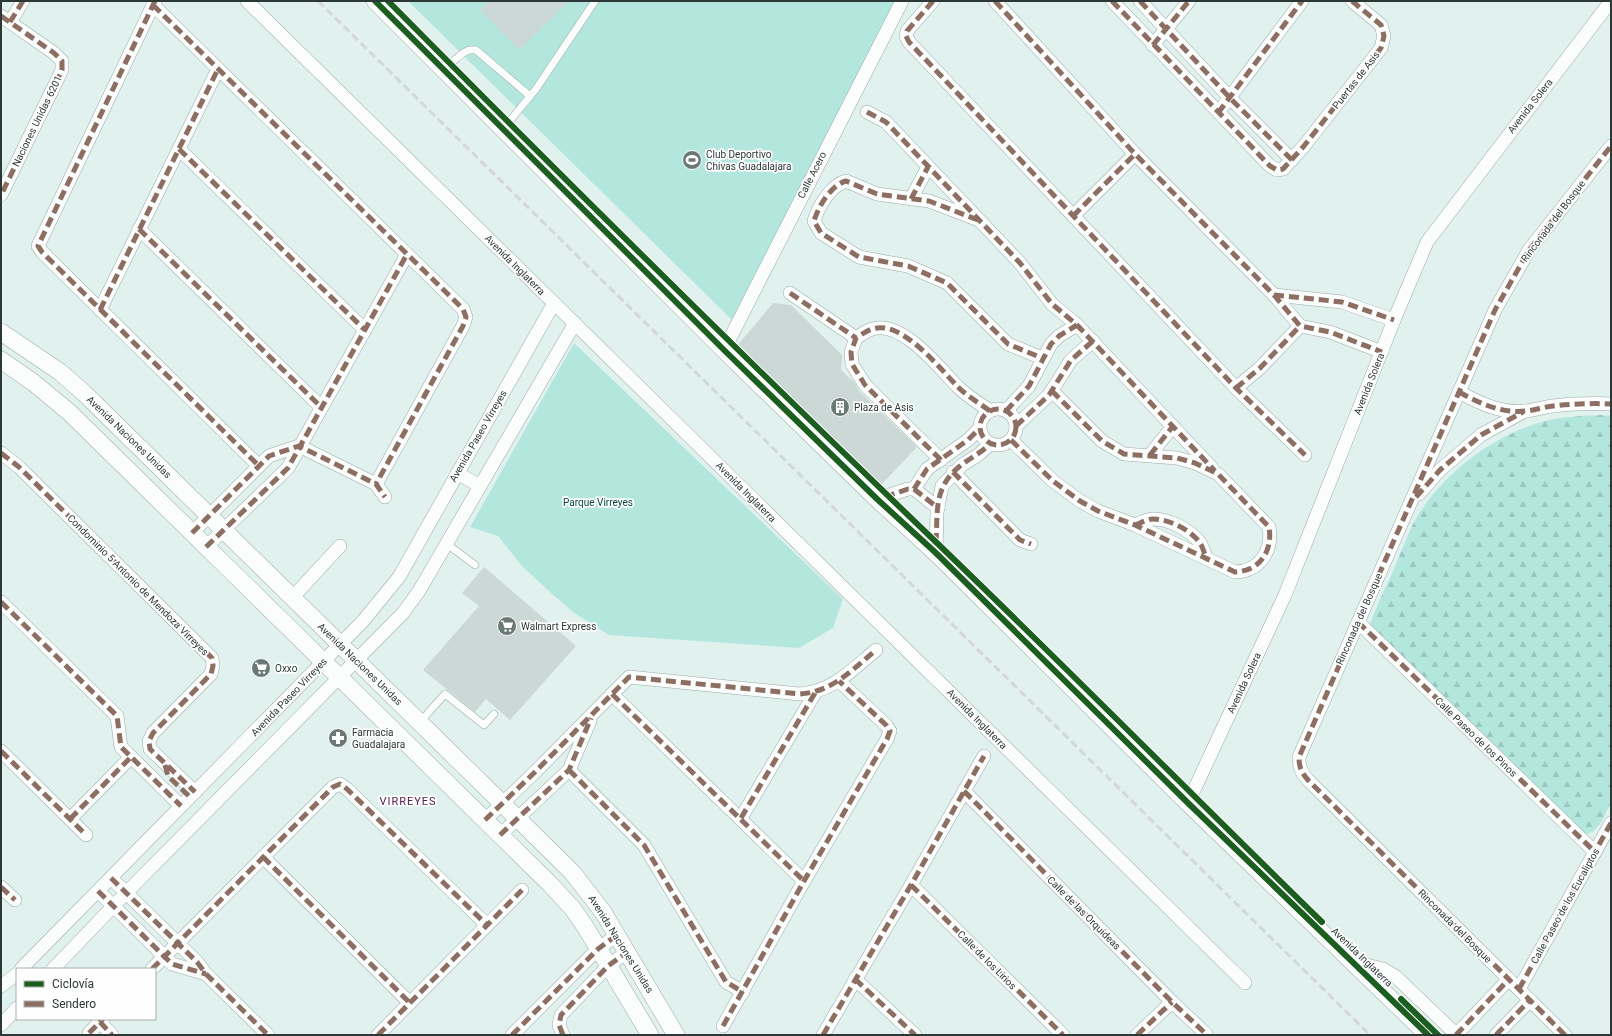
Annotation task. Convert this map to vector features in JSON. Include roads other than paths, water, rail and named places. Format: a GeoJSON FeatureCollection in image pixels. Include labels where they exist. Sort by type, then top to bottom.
{"type":"FeatureCollection","features":[{"type":"Feature","properties":{"kind":"street","name":"Naciones Unidas 6201"},"geometry":{"type":"LineString","coordinates":[[1,195],[62,70],[62,61],[54,53],[5,19],[23,1]]}},
{"type":"Feature","properties":{"kind":"street","name":"Avenida Inglaterra"},"geometry":{"type":"LineString","coordinates":[[248,1],[1245,983]]}},
{"type":"Feature","properties":{"kind":"street","name":"Avenida Inglaterra"},"geometry":{"type":"LineString","coordinates":[[375,1],[724,350],[877,499],[936,553],[1188,803],[1428,1035]]}},
{"type":"Feature","properties":{"kind":"street","name":"Calle Acero"},"geometry":{"type":"LineString","coordinates":[[724,350],[902,1]]}},
{"type":"Feature","properties":{"kind":"street"},"geometry":{"type":"LineString","coordinates":[[933,1],[907,31],[906,36],[909,42],[1236,388],[1305,455]]}},
{"type":"Feature","properties":{"kind":"street"},"geometry":{"type":"LineString","coordinates":[[995,1],[1135,154],[1274,295],[1300,326],[1330,332],[1382,352]]}},
{"type":"Feature","properties":{"kind":"street","name":"Puertas de Asis"},"geometry":{"type":"LineString","coordinates":[[1112,1],[1218,113],[1270,166],[1277,170],[1283,169],[1292,160],[1381,48],[1384,36],[1382,25],[1352,1]]}},
{"type":"Feature","properties":{"kind":"street"},"geometry":{"type":"LineString","coordinates":[[1140,1],[1230,98],[1292,160]]}},
{"type":"Feature","properties":{"kind":"street"},"geometry":{"type":"LineString","coordinates":[[1154,45],[1189,1]]}},
{"type":"Feature","properties":{"kind":"street"},"geometry":{"type":"LineString","coordinates":[[1218,113],[1302,1]]}},
{"type":"Feature","properties":{"kind":"street","name":"Avenida Solera"},"geometry":{"type":"LineString","coordinates":[[1188,803],[1285,596],[1394,320],[1420,259],[1436,228],[1611,1]]}},
{"type":"Feature","properties":{"kind":"street"},"geometry":{"type":"LineString","coordinates":[[259,466],[100,310],[42,252],[38,246],[154,3],[218,69],[406,256],[463,309],[466,317],[463,326],[376,484]]}},
{"type":"Feature","properties":{"kind":"street"},"geometry":{"type":"LineString","coordinates":[[100,310],[218,69]]}},
{"type":"Feature","properties":{"kind":"street"},"geometry":{"type":"LineString","coordinates":[[867,112],[886,122],[1020,263],[1052,304],[1093,341],[1269,527],[1271,539],[1264,557],[1257,566],[1244,572],[1235,572],[1206,558],[1201,544],[1176,525],[1163,520],[1152,519],[1135,525],[1098,511],[1080,501],[1053,481],[1011,440]]}},
{"type":"Feature","properties":{"kind":"street","name":"Rinconada del Bosque"},"geometry":{"type":"LineString","coordinates":[[1565,1035],[1301,771],[1299,757],[1495,310],[1529,250],[1611,146]]}},
{"type":"Feature","properties":{"kind":"street"},"geometry":{"type":"LineString","coordinates":[[179,149],[364,330]]}},
{"type":"Feature","properties":{"kind":"street"},"geometry":{"type":"LineString","coordinates":[[1073,216],[1135,154]]}},
{"type":"Feature","properties":{"kind":"street"},"geometry":{"type":"LineString","coordinates":[[911,198],[928,167]]}},
{"type":"Feature","properties":{"kind":"street"},"geometry":{"type":"LineString","coordinates":[[979,220],[929,201],[878,194],[846,181],[835,186],[816,215],[814,221],[821,233],[859,257],[908,266],[947,283],[1008,344],[1042,358]]}},
{"type":"Feature","properties":{"kind":"street"},"geometry":{"type":"LineString","coordinates":[[140,229],[321,407]]}},
{"type":"Feature","properties":{"kind":"street"},"geometry":{"type":"LineString","coordinates":[[206,547],[288,468],[406,256]]}},
{"type":"Feature","properties":{"kind":"street"},"geometry":{"type":"LineString","coordinates":[[790,293],[856,338]]}},
{"type":"Feature","properties":{"kind":"street"},"geometry":{"type":"LineString","coordinates":[[1274,295],[1342,302],[1394,320]]}},
{"type":"Feature","properties":{"kind":"street","name":"Avenida Paseo Virreyes"},"geometry":{"type":"LineString","coordinates":[[23,968],[363,621],[399,577],[554,303]]}},
{"type":"Feature","properties":{"kind":"street"},"geometry":{"type":"LineString","coordinates":[[55,968],[113,906],[403,614],[419,591],[447,544],[575,323]]}},
{"type":"Feature","properties":{"kind":"street"},"geometry":{"type":"LineString","coordinates":[[1006,411],[1029,386],[1042,358],[1053,341],[1077,325]]}},
{"type":"Feature","properties":{"kind":"street"},"geometry":{"type":"LineString","coordinates":[[1236,388],[1260,368],[1300,326]]}},
{"type":"Feature","properties":{"kind":"street"},"geometry":{"type":"LineString","coordinates":[[941,460],[865,385],[852,364],[851,352],[856,338],[873,328],[886,329],[906,337],[927,353],[958,388],[990,411]]}},
{"type":"Feature","properties":{"kind":"street","name":"Avenida Naciones Unidas"},"geometry":{"type":"LineString","coordinates":[[1,332],[47,362],[79,389],[572,872],[598,905],[617,934],[676,1035]]}},
{"type":"Feature","properties":{"kind":"street"},"geometry":{"type":"LineString","coordinates":[[1016,426],[1052,392],[1071,360],[1093,341]]}},
{"type":"Feature","properties":{"kind":"street"},"geometry":{"type":"LineString","coordinates":[[1,360],[34,383],[69,412],[549,883],[573,910],[650,1035]]}},
{"type":"Feature","properties":{"kind":"street"},"geometry":{"type":"LineString","coordinates":[[1052,392],[1102,441],[1124,454],[1177,458],[1195,463],[1218,474]]}},
{"type":"Feature","properties":{"kind":"street"},"geometry":{"type":"LineString","coordinates":[[1459,392],[1472,400],[1498,409],[1525,411],[1553,406],[1611,404]]}},
{"type":"Feature","properties":{"kind":"street"},"geometry":{"type":"LineString","coordinates":[[998,409],[1006,411],[1013,417],[1016,426],[1015,434],[1011,440],[998,446],[990,444],[985,440],[979,429],[980,422],[990,411],[998,409]]}},
{"type":"Feature","properties":{"kind":"street"},"geometry":{"type":"LineString","coordinates":[[1409,506],[1440,470],[1481,435],[1525,411]]}},
{"type":"Feature","properties":{"kind":"street"},"geometry":{"type":"LineString","coordinates":[[1150,456],[1173,426]]}},
{"type":"Feature","properties":{"kind":"street"},"geometry":{"type":"LineString","coordinates":[[914,489],[927,470],[968,440],[979,429]]}},
{"type":"Feature","properties":{"kind":"street"},"geometry":{"type":"LineString","coordinates":[[936,553],[938,508],[942,486],[953,472],[990,444]]}},
{"type":"Feature","properties":{"kind":"street"},"geometry":{"type":"LineString","coordinates":[[192,533],[269,456],[299,446],[376,484],[385,497]]}},
{"type":"Feature","properties":{"kind":"street","name":"Condominio 5 Antonio de Mendoza Virreyes"},"geometry":{"type":"LineString","coordinates":[[1,453],[19,467],[212,658],[213,666],[210,674],[153,733],[149,741],[150,749],[164,762],[168,776],[193,795]]}},
{"type":"Feature","properties":{"kind":"street"},"geometry":{"type":"LineString","coordinates":[[953,472],[1020,540],[1031,544]]}},
{"type":"Feature","properties":{"kind":"street"},"geometry":{"type":"LineString","coordinates":[[457,473],[480,486]]}},
{"type":"Feature","properties":{"kind":"street"},"geometry":{"type":"LineString","coordinates":[[877,499],[908,489],[914,489],[938,508]]}},
{"type":"Feature","properties":{"kind":"street"},"geometry":{"type":"LineString","coordinates":[[292,598],[340,546]]}},
{"type":"Feature","properties":{"kind":"street"},"geometry":{"type":"LineString","coordinates":[[1,602],[117,716],[121,747],[181,806]]}},
{"type":"Feature","properties":{"kind":"street","name":"Calle Paseo de los Pinos"},"geometry":{"type":"LineString","coordinates":[[1358,622],[1595,852]]}},
{"type":"Feature","properties":{"kind":"street"},"geometry":{"type":"LineString","coordinates":[[485,820],[629,677],[800,694],[815,693],[839,681],[876,650]]}},
{"type":"Feature","properties":{"kind":"street"},"geometry":{"type":"LineString","coordinates":[[723,1026],[804,881],[887,739],[890,731],[886,725],[839,681]]}},
{"type":"Feature","properties":{"kind":"street"},"geometry":{"type":"LineString","coordinates":[[740,818],[815,693]]}},
{"type":"Feature","properties":{"kind":"street"},"geometry":{"type":"LineString","coordinates":[[612,694],[804,881]]}},
{"type":"Feature","properties":{"kind":"street"},"geometry":{"type":"LineString","coordinates":[[500,835],[569,770],[593,713]]}},
{"type":"Feature","properties":{"kind":"street"},"geometry":{"type":"LineString","coordinates":[[1,751],[86,835]]}},
{"type":"Feature","properties":{"kind":"street"},"geometry":{"type":"LineString","coordinates":[[822,1035],[912,885],[984,756]]}},
{"type":"Feature","properties":{"kind":"street"},"geometry":{"type":"LineString","coordinates":[[70,819],[131,757]]}},
{"type":"Feature","properties":{"kind":"street"},"geometry":{"type":"LineString","coordinates":[[569,770],[644,844],[726,982],[743,992]]}},
{"type":"Feature","properties":{"kind":"street"},"geometry":{"type":"LineString","coordinates":[[153,968],[333,787],[340,784],[347,789],[486,925]]}},
{"type":"Feature","properties":{"kind":"street","name":"Calle de las Orquídeas"},"geometry":{"type":"LineString","coordinates":[[964,791],[1172,1002],[1206,1034]]}},
{"type":"Feature","properties":{"kind":"street","name":"Calle Paseo de los Eucaliptos"},"geometry":{"type":"LineString","coordinates":[[1519,989],[1611,823]]}},
{"type":"Feature","properties":{"kind":"street"},"geometry":{"type":"LineString","coordinates":[[263,856],[410,1003]]}},
{"type":"Feature","properties":{"kind":"street"},"geometry":{"type":"LineString","coordinates":[[111,878],[197,962],[206,974],[268,1035]]}},
{"type":"Feature","properties":{"kind":"street","name":"Calle de los Lirios"},"geometry":{"type":"LineString","coordinates":[[912,885],[1063,1035]]}},
{"type":"Feature","properties":{"kind":"street"},"geometry":{"type":"LineString","coordinates":[[1,887],[15,900]]}},
{"type":"Feature","properties":{"kind":"street"},"geometry":{"type":"LineString","coordinates":[[378,1035],[522,890]]}},
{"type":"Feature","properties":{"kind":"street"},"geometry":{"type":"LineString","coordinates":[[98,891],[172,964],[206,974]]}},
{"type":"Feature","properties":{"kind":"street"},"geometry":{"type":"LineString","coordinates":[[512,1035],[598,949],[617,934]]}},
{"type":"Feature","properties":{"kind":"street"},"geometry":{"type":"LineString","coordinates":[[563,1035],[559,1025],[562,1015],[608,966],[627,952]]}},
{"type":"Feature","properties":{"kind":"street"},"geometry":{"type":"LineString","coordinates":[[1352,961],[1383,970],[1395,976],[1457,1035],[1509,980]]}},
{"type":"Feature","properties":{"kind":"street"},"geometry":{"type":"LineString","coordinates":[[1,986],[16,975]]}},
{"type":"Feature","properties":{"kind":"street"},"geometry":{"type":"LineString","coordinates":[[855,979],[915,1035]]}},
{"type":"Feature","properties":{"kind":"street"},"geometry":{"type":"LineString","coordinates":[[1496,1035],[1530,1000]]}},
{"type":"Feature","properties":{"kind":"street"},"geometry":{"type":"LineString","coordinates":[[1137,1035],[1172,1002]]}},
{"type":"Feature","properties":{"kind":"street"},"geometry":{"type":"LineString","coordinates":[[1,1025],[16,1009]]}},
{"type":"Feature","properties":{"kind":"street"},"geometry":{"type":"LineString","coordinates":[[89,1033],[102,1021],[112,1035]]}},
{"type":"Feature","properties":{"kind":"lane"},"geometry":{"type":"LineString","coordinates":[[502,129],[530,96],[595,1]]}},
{"type":"Feature","properties":{"kind":"lane"},"geometry":{"type":"LineString","coordinates":[[443,70],[451,65],[469,48],[476,50],[530,96]]}},
{"type":"Feature","properties":{"kind":"lane"},"geometry":{"type":"LineString","coordinates":[[447,544],[475,565]]}},
{"type":"Feature","properties":{"kind":"lane"},"geometry":{"type":"LineString","coordinates":[[420,722],[445,694],[484,725],[494,714]]}},
{"type":"Feature","properties":{"kind":"railway"},"geometry":{"type":"LineString","coordinates":[[318,1],[1370,1035]]}},
{"type":"Feature","properties":{"kind":"place","name":"Club Deportivo Chivas Guadalajara"},"geometry":{"type":"Point","coordinates":[692,160]}},
{"type":"Feature","properties":{"kind":"place","name":"Plaza de Asis"},"geometry":{"type":"Point","coordinates":[840,407]}},
{"type":"Feature","properties":{"kind":"place","name":"Walmart Express"},"geometry":{"type":"Point","coordinates":[507,626]}},
{"type":"Feature","properties":{"kind":"place","name":"Oxxo"},"geometry":{"type":"Point","coordinates":[261,668]}},
{"type":"Feature","properties":{"kind":"place","name":"Farmacia Guadalajara"},"geometry":{"type":"Point","coordinates":[338,738]}},
{"type":"Feature","properties":{"kind":"district","name":"VIRREYES"},"geometry":{"type":"Point","coordinates":[408,801]}},
{"type":"Feature","properties":{"kind":"park label","name":"Parque Virreyes"},"geometry":{"type":"Point","coordinates":[598,502]}}]}
